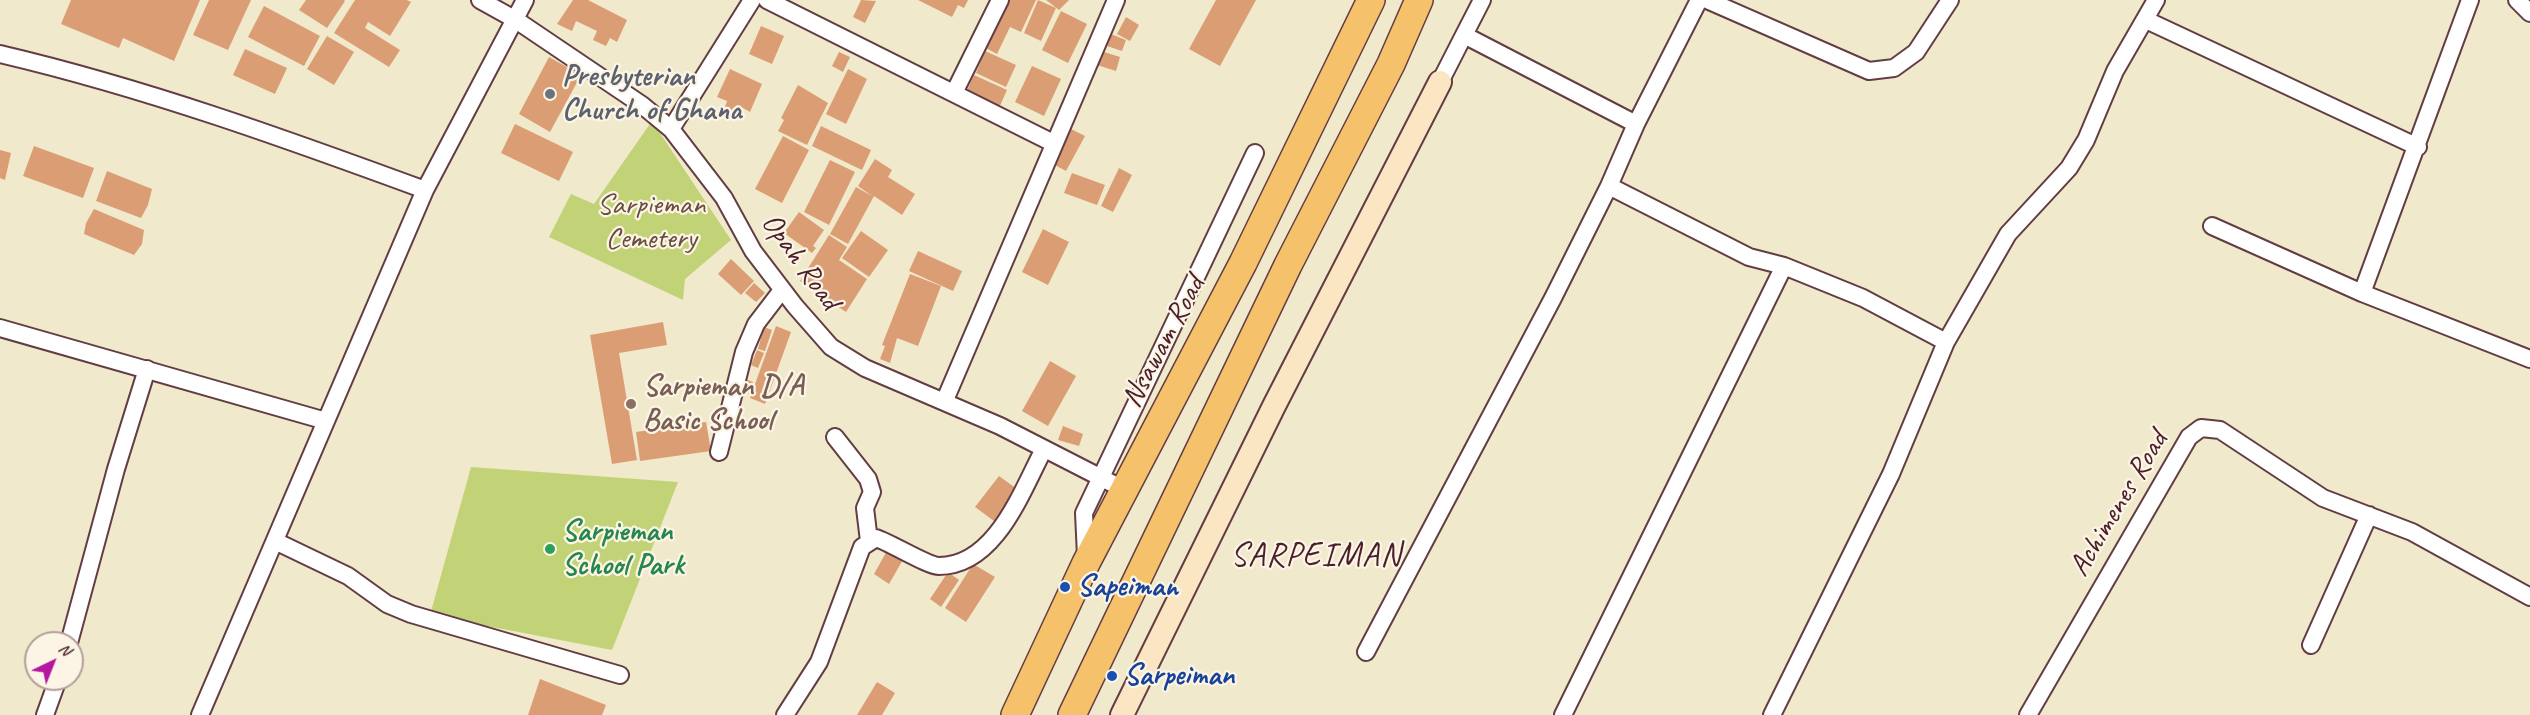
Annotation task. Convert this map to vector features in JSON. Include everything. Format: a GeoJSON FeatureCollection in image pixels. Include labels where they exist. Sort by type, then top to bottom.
{"type":"FeatureCollection","features":[{"type":"Feature","properties":{"kind":"highway","name":"Nsawam Road"},"geometry":{"type":"LineString","coordinates":[[1016,715],[1086,563],[1113,484],[1243,263],[1371,0]]}},
{"type":"Feature","properties":{"kind":"highway"},"geometry":{"type":"LineString","coordinates":[[1072,715],[1288,266],[1391,64],[1419,0]]}},
{"type":"Feature","properties":{"kind":"main road"},"geometry":{"type":"LineString","coordinates":[[1122,715],[1274,406],[1440,82]]}},
{"type":"Feature","properties":{"kind":"street","name":"Opah Road"},"geometry":{"type":"LineString","coordinates":[[480,0],[516,20],[642,105],[671,129],[724,198],[753,251],[782,290],[831,347],[865,368],[945,400],[1113,484]]}},
{"type":"Feature","properties":{"kind":"street"},"geometry":{"type":"LineString","coordinates":[[200,715],[425,190],[525,0]]}},
{"type":"Feature","properties":{"kind":"street"},"geometry":{"type":"LineString","coordinates":[[671,129],[752,0]]}},
{"type":"Feature","properties":{"kind":"street"},"geometry":{"type":"LineString","coordinates":[[767,0],[1053,142]]}},
{"type":"Feature","properties":{"kind":"street"},"geometry":{"type":"LineString","coordinates":[[954,93],[1000,0]]}},
{"type":"Feature","properties":{"kind":"street"},"geometry":{"type":"LineString","coordinates":[[945,400],[1053,142],[1116,0]]}},
{"type":"Feature","properties":{"kind":"street"},"geometry":{"type":"LineString","coordinates":[[1440,82],[1482,0]]}},
{"type":"Feature","properties":{"kind":"street"},"geometry":{"type":"LineString","coordinates":[[1366,652],[1553,298],[1609,186],[1636,124],[1699,0]]}},
{"type":"Feature","properties":{"kind":"street"},"geometry":{"type":"LineString","coordinates":[[1707,0],[1869,71],[1893,68],[1916,52],[1950,0]]}},
{"type":"Feature","properties":{"kind":"street"},"geometry":{"type":"LineString","coordinates":[[1772,715],[1891,474],[1946,342],[2008,234],[2075,159],[2086,140],[2115,71],[2156,0]]}},
{"type":"Feature","properties":{"kind":"street"},"geometry":{"type":"LineString","coordinates":[[2362,292],[2418,147],[2470,0]]}},
{"type":"Feature","properties":{"kind":"street"},"geometry":{"type":"LineString","coordinates":[[2517,0],[2530,13]]}},
{"type":"Feature","properties":{"kind":"street"},"geometry":{"type":"LineString","coordinates":[[2146,20],[2418,147]]}},
{"type":"Feature","properties":{"kind":"street"},"geometry":{"type":"LineString","coordinates":[[1464,35],[1636,124]]}},
{"type":"Feature","properties":{"kind":"street"},"geometry":{"type":"LineString","coordinates":[[0,54],[189,108],[299,144],[425,190]]}},
{"type":"Feature","properties":{"kind":"street"},"geometry":{"type":"LineString","coordinates":[[1113,484],[1255,153]]}},
{"type":"Feature","properties":{"kind":"street"},"geometry":{"type":"LineString","coordinates":[[1609,186],[1749,258],[1784,266],[1863,298],[1946,342]]}},
{"type":"Feature","properties":{"kind":"street"},"geometry":{"type":"LineString","coordinates":[[2212,226],[2362,292],[2530,359]]}},
{"type":"Feature","properties":{"kind":"street"},"geometry":{"type":"LineString","coordinates":[[1563,715],[1784,266]]}},
{"type":"Feature","properties":{"kind":"street"},"geometry":{"type":"LineString","coordinates":[[719,452],[744,352],[756,324],[782,290]]}},
{"type":"Feature","properties":{"kind":"street"},"geometry":{"type":"LineString","coordinates":[[0,328],[326,421]]}},
{"type":"Feature","properties":{"kind":"street"},"geometry":{"type":"LineString","coordinates":[[72,631],[116,469],[147,369]]}},
{"type":"Feature","properties":{"kind":"street","name":"Achimenes Road"},"geometry":{"type":"LineString","coordinates":[[2028,715],[2189,437],[2202,428],[2220,430],[2323,498],[2412,532],[2530,597]]}},
{"type":"Feature","properties":{"kind":"street"},"geometry":{"type":"LineString","coordinates":[[835,437],[847,456],[868,478],[872,492],[865,508],[869,541]]}},
{"type":"Feature","properties":{"kind":"street"},"geometry":{"type":"LineString","coordinates":[[785,715],[819,662],[862,547],[876,538],[887,541],[937,566],[956,563],[973,555],[995,538],[1044,449]]}},
{"type":"Feature","properties":{"kind":"street"},"geometry":{"type":"LineString","coordinates":[[2311,645],[2369,515]]}},
{"type":"Feature","properties":{"kind":"street"},"geometry":{"type":"LineString","coordinates":[[275,541],[348,576],[387,604],[411,614],[620,675]]}},
{"type":"Feature","properties":{"kind":"street"},"geometry":{"type":"LineString","coordinates":[[45,715],[54,691]]}},
{"type":"Feature","properties":{"kind":"green space","name":"Sarpieman Cemetery"},"geometry":{"type":"Polygon","coordinates":[[[652,121],[731,240],[685,279],[683,300],[549,237],[571,194],[594,204],[652,121]]]}},
{"type":"Feature","properties":{"kind":"green space","name":"Sarpieman School Park"},"geometry":{"type":"Polygon","coordinates":[[[471,467],[678,482],[612,650],[430,615],[471,467]]]}},
{"type":"Feature","properties":{"kind":"building"},"geometry":{"type":"Polygon","coordinates":[[[71,0],[200,0],[174,61],[123,38],[119,48],[61,24],[71,0]]]}},
{"type":"Feature","properties":{"kind":"building"},"geometry":{"type":"Polygon","coordinates":[[[209,0],[251,0],[228,50],[193,35],[209,0]]]}},
{"type":"Feature","properties":{"kind":"building"},"geometry":{"type":"Polygon","coordinates":[[[306,0],[345,1],[327,28],[299,10],[306,0]]]}},
{"type":"Feature","properties":{"kind":"building"},"geometry":{"type":"Polygon","coordinates":[[[355,0],[407,0],[411,2],[390,36],[368,22],[365,28],[400,50],[389,67],[334,33],[355,0]]]}},
{"type":"Feature","properties":{"kind":"building"},"geometry":{"type":"Polygon","coordinates":[[[573,0],[588,0],[627,20],[617,42],[610,38],[606,46],[593,40],[597,31],[576,21],[572,31],[557,24],[573,0]]]}},
{"type":"Feature","properties":{"kind":"building"},"geometry":{"type":"Polygon","coordinates":[[[861,0],[876,1],[865,23],[853,17],[861,0]]]}},
{"type":"Feature","properties":{"kind":"building"},"geometry":{"type":"Polygon","coordinates":[[[918,0],[968,0],[964,8],[958,5],[952,17],[918,0]]]}},
{"type":"Feature","properties":{"kind":"building"},"geometry":{"type":"Polygon","coordinates":[[[1008,0],[1036,0],[1021,32],[1010,27],[997,54],[984,47],[1008,0]]]}},
{"type":"Feature","properties":{"kind":"building"},"geometry":{"type":"Polygon","coordinates":[[[1038,0],[1056,8],[1041,41],[1024,33],[1038,0]]]}},
{"type":"Feature","properties":{"kind":"building"},"geometry":{"type":"Polygon","coordinates":[[[1046,0],[1069,0],[1059,10],[1046,0]]]}},
{"type":"Feature","properties":{"kind":"building"},"geometry":{"type":"Polygon","coordinates":[[[1216,0],[1256,0],[1220,66],[1189,49],[1216,0]]]}},
{"type":"Feature","properties":{"kind":"building"},"geometry":{"type":"Polygon","coordinates":[[[264,6],[320,36],[304,66],[248,37],[264,6]]]}},
{"type":"Feature","properties":{"kind":"building"},"geometry":{"type":"Polygon","coordinates":[[[1061,11],[1087,24],[1068,63],[1042,50],[1061,11]]]}},
{"type":"Feature","properties":{"kind":"building"},"geometry":{"type":"Polygon","coordinates":[[[1126,17],[1139,25],[1130,41],[1117,34],[1126,17]]]}},
{"type":"Feature","properties":{"kind":"building"},"geometry":{"type":"Polygon","coordinates":[[[761,26],[784,36],[772,64],[749,54],[761,26]]]}},
{"type":"Feature","properties":{"kind":"building"},"geometry":{"type":"Polygon","coordinates":[[[1111,34],[1126,40],[1122,51],[1107,46],[1111,34]]]}},
{"type":"Feature","properties":{"kind":"building"},"geometry":{"type":"Polygon","coordinates":[[[327,36],[354,52],[334,85],[307,69],[327,36]]]}},
{"type":"Feature","properties":{"kind":"building"},"geometry":{"type":"Polygon","coordinates":[[[245,49],[287,68],[275,94],[233,75],[245,49]]]}},
{"type":"Feature","properties":{"kind":"building"},"geometry":{"type":"Polygon","coordinates":[[[985,51],[1016,65],[1006,87],[976,73],[985,51]]]}},
{"type":"Feature","properties":{"kind":"building"},"geometry":{"type":"Polygon","coordinates":[[[1101,51],[1120,57],[1116,71],[1097,65],[1101,51]]]}},
{"type":"Feature","properties":{"kind":"building"},"geometry":{"type":"Polygon","coordinates":[[[839,52],[850,57],[843,72],[832,66],[839,52]]]}},
{"type":"Feature","properties":{"kind":"building","name":"Presbyterian Church of Ghana"},"geometry":{"type":"Polygon","coordinates":[[[549,57],[581,75],[550,132],[519,114],[549,57]]]}},
{"type":"Feature","properties":{"kind":"building"},"geometry":{"type":"Polygon","coordinates":[[[1032,66],[1061,79],[1044,116],[1015,102],[1032,66]]]}},
{"type":"Feature","properties":{"kind":"building"},"geometry":{"type":"Polygon","coordinates":[[[730,69],[762,84],[750,112],[743,108],[740,114],[725,107],[727,101],[717,97],[730,69]]]}},
{"type":"Feature","properties":{"kind":"building"},"geometry":{"type":"Polygon","coordinates":[[[848,69],[867,79],[846,124],[826,114],[848,69]]]}},
{"type":"Feature","properties":{"kind":"building"},"geometry":{"type":"Polygon","coordinates":[[[974,75],[1007,90],[999,108],[966,93],[974,75]]]}},
{"type":"Feature","properties":{"kind":"building"},"geometry":{"type":"Polygon","coordinates":[[[798,85],[828,103],[807,145],[778,131],[784,120],[781,118],[798,85]]]}},
{"type":"Feature","properties":{"kind":"building"},"geometry":{"type":"Polygon","coordinates":[[[515,124],[573,152],[559,181],[501,153],[515,124]]]}},
{"type":"Feature","properties":{"kind":"building"},"geometry":{"type":"Polygon","coordinates":[[[821,126],[871,150],[862,170],[812,146],[821,126]]]}},
{"type":"Feature","properties":{"kind":"building"},"geometry":{"type":"Polygon","coordinates":[[[1071,129],[1085,136],[1066,171],[1053,164],[1071,129]]]}},
{"type":"Feature","properties":{"kind":"building"},"geometry":{"type":"Polygon","coordinates":[[[783,136],[809,150],[782,203],[755,189],[783,136]]]}},
{"type":"Feature","properties":{"kind":"building"},"geometry":{"type":"Polygon","coordinates":[[[34,146],[94,168],[83,198],[23,176],[34,146]]]}},
{"type":"Feature","properties":{"kind":"building"},"geometry":{"type":"Polygon","coordinates":[[[0,150],[11,153],[5,180],[0,178],[0,150]]]}},
{"type":"Feature","properties":{"kind":"building"},"geometry":{"type":"Polygon","coordinates":[[[875,159],[892,170],[888,177],[915,194],[902,215],[874,196],[848,244],[830,234],[856,187],[872,196],[858,186],[875,159]]]}},
{"type":"Feature","properties":{"kind":"building"},"geometry":{"type":"Polygon","coordinates":[[[830,160],[855,172],[829,225],[804,212],[830,160]]]}},
{"type":"Feature","properties":{"kind":"building"},"geometry":{"type":"Polygon","coordinates":[[[1119,168],[1132,175],[1113,212],[1101,206],[1119,168]]]}},
{"type":"Feature","properties":{"kind":"building"},"geometry":{"type":"Polygon","coordinates":[[[107,171],[152,189],[148,205],[141,218],[96,201],[107,171]]]}},
{"type":"Feature","properties":{"kind":"building"},"geometry":{"type":"Polygon","coordinates":[[[1072,173],[1105,185],[1097,205],[1064,193],[1072,173]]]}},
{"type":"Feature","properties":{"kind":"building"},"geometry":{"type":"Polygon","coordinates":[[[94,209],[144,230],[142,244],[134,255],[84,234],[86,223],[94,209]]]}},
{"type":"Feature","properties":{"kind":"building"},"geometry":{"type":"Polygon","coordinates":[[[799,212],[824,230],[813,246],[816,248],[812,253],[784,233],[799,212]]]}},
{"type":"Feature","properties":{"kind":"building"},"geometry":{"type":"Polygon","coordinates":[[[1043,229],[1069,242],[1048,285],[1022,272],[1043,229]]]}},
{"type":"Feature","properties":{"kind":"building"},"geometry":{"type":"Polygon","coordinates":[[[861,231],[888,250],[869,277],[842,258],[861,231]]]}},
{"type":"Feature","properties":{"kind":"building"},"geometry":{"type":"Polygon","coordinates":[[[829,235],[847,247],[839,260],[867,279],[846,312],[800,281],[829,235]]]}},
{"type":"Feature","properties":{"kind":"building"},"geometry":{"type":"Polygon","coordinates":[[[918,251],[962,271],[953,291],[909,271],[918,251]]]}},
{"type":"Feature","properties":{"kind":"building"},"geometry":{"type":"Polygon","coordinates":[[[731,259],[754,281],[741,295],[718,274],[731,259]]]}},
{"type":"Feature","properties":{"kind":"building"},"geometry":{"type":"Polygon","coordinates":[[[910,274],[941,286],[918,346],[897,338],[890,363],[880,359],[885,346],[882,345],[910,274]]]}},
{"type":"Feature","properties":{"kind":"building"},"geometry":{"type":"Polygon","coordinates":[[[754,283],[765,293],[756,302],[745,293],[754,283]]]}},
{"type":"Feature","properties":{"kind":"building"},"geometry":{"type":"Polygon","coordinates":[[[663,322],[667,345],[619,353],[637,460],[612,464],[590,335],[663,322]]]}},
{"type":"Feature","properties":{"kind":"building"},"geometry":{"type":"Polygon","coordinates":[[[776,326],[791,332],[765,404],[750,398],[776,326]]]}},
{"type":"Feature","properties":{"kind":"building"},"geometry":{"type":"Polygon","coordinates":[[[764,327],[772,330],[765,351],[758,349],[764,327]]]}},
{"type":"Feature","properties":{"kind":"building"},"geometry":{"type":"Polygon","coordinates":[[[757,350],[764,353],[758,368],[751,365],[757,350]]]}},
{"type":"Feature","properties":{"kind":"building"},"geometry":{"type":"Polygon","coordinates":[[[1050,361],[1076,376],[1048,426],[1022,411],[1050,361]]]}},
{"type":"Feature","properties":{"kind":"building"},"geometry":{"type":"Polygon","coordinates":[[[743,378],[753,382],[749,394],[739,391],[743,378]]]}},
{"type":"Feature","properties":{"kind":"building"},"geometry":{"type":"Polygon","coordinates":[[[706,422],[711,451],[640,461],[636,432],[706,422]]]}},
{"type":"Feature","properties":{"kind":"building"},"geometry":{"type":"Polygon","coordinates":[[[1063,426],[1083,434],[1079,446],[1058,440],[1063,426]]]}},
{"type":"Feature","properties":{"kind":"building"},"geometry":{"type":"Polygon","coordinates":[[[999,476],[1017,489],[994,521],[975,507],[999,476]]]}},
{"type":"Feature","properties":{"kind":"building"},"geometry":{"type":"Polygon","coordinates":[[[888,549],[904,558],[889,584],[874,574],[888,549]]]}},
{"type":"Feature","properties":{"kind":"building"},"geometry":{"type":"Polygon","coordinates":[[[973,564],[995,577],[966,622],[945,608],[973,564]]]}},
{"type":"Feature","properties":{"kind":"building"},"geometry":{"type":"Polygon","coordinates":[[[948,572],[959,580],[941,607],[930,599],[948,572]]]}},
{"type":"Feature","properties":{"kind":"building"},"geometry":{"type":"Polygon","coordinates":[[[540,679],[606,705],[602,715],[528,715],[540,679]]]}},
{"type":"Feature","properties":{"kind":"building"},"geometry":{"type":"Polygon","coordinates":[[[877,682],[895,693],[882,715],[857,715],[877,682]]]}},
{"type":"Feature","properties":{"kind":"place","name":"Presbyterian Church of Ghana"},"geometry":{"type":"Point","coordinates":[550,94]}},
{"type":"Feature","properties":{"kind":"place","name":"Sarpieman D/A Basic School"},"geometry":{"type":"Point","coordinates":[631,404]}},
{"type":"Feature","properties":{"kind":"place","name":"Sarpieman School Park"},"geometry":{"type":"Point","coordinates":[550,549]}},
{"type":"Feature","properties":{"kind":"place","name":"Sapeiman"},"geometry":{"type":"Point","coordinates":[1065,587]}},
{"type":"Feature","properties":{"kind":"place","name":"Sarpeiman"},"geometry":{"type":"Point","coordinates":[1112,676]}},
{"type":"Feature","properties":{"kind":"district","name":"SARPEIMAN"},"geometry":{"type":"Point","coordinates":[1316,556]}}]}
